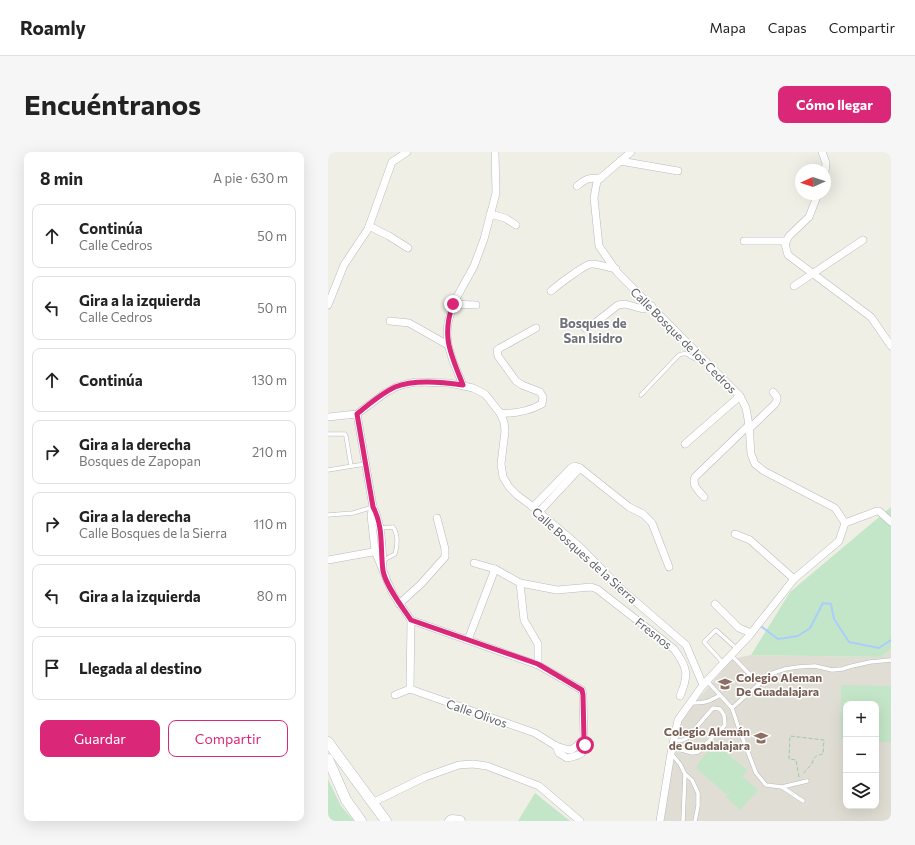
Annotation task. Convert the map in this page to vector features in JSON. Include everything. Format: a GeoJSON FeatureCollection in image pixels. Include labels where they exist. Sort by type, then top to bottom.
{"type":"FeatureCollection","features":[{"type":"Feature","properties":{"kind":"main road"},"geometry":{"type":"LineString","coordinates":[[328,742],[386,821]]}},
{"type":"Feature","properties":{"kind":"main road"},"geometry":{"type":"LineString","coordinates":[[328,759],[346,800],[361,821]]}},
{"type":"Feature","properties":{"kind":"main road"},"geometry":{"type":"LineString","coordinates":[[450,821],[460,821]]}},
{"type":"Feature","properties":{"kind":"street"},"geometry":{"type":"LineString","coordinates":[[328,304],[344,265],[368,230],[392,162],[407,152]]}},
{"type":"Feature","properties":{"kind":"street"},"geometry":{"type":"LineString","coordinates":[[463,385],[448,345],[448,323],[453,304],[479,256],[484,239],[496,193],[495,152]]}},
{"type":"Feature","properties":{"kind":"street","name":"Calle Bosque de los Cedros"},"geometry":{"type":"LineString","coordinates":[[631,152],[597,181],[594,198],[599,246],[616,269],[740,396],[746,408],[751,454],[755,464],[764,471],[834,508],[845,524]]}},
{"type":"Feature","properties":{"kind":"street"},"geometry":{"type":"LineString","coordinates":[[822,152],[826,164]]}},
{"type":"Feature","properties":{"kind":"street"},"geometry":{"type":"LineString","coordinates":[[620,161],[678,171]]}},
{"type":"Feature","properties":{"kind":"street"},"geometry":{"type":"LineString","coordinates":[[578,186],[585,179],[601,178]]}},
{"type":"Feature","properties":{"kind":"street"},"geometry":{"type":"LineString","coordinates":[[816,200],[809,217],[789,236],[786,241],[785,244],[788,255],[871,317],[891,346]]}},
{"type":"Feature","properties":{"kind":"street"},"geometry":{"type":"LineString","coordinates":[[490,214],[505,218],[516,225]]}},
{"type":"Feature","properties":{"kind":"street"},"geometry":{"type":"LineString","coordinates":[[369,226],[408,248]]}},
{"type":"Feature","properties":{"kind":"street"},"geometry":{"type":"LineString","coordinates":[[794,286],[863,240]]}},
{"type":"Feature","properties":{"kind":"street"},"geometry":{"type":"LineString","coordinates":[[744,241],[786,241]]}},
{"type":"Feature","properties":{"kind":"street"},"geometry":{"type":"LineString","coordinates":[[551,290],[590,264],[616,269]]}},
{"type":"Feature","properties":{"kind":"street"},"geometry":{"type":"LineString","coordinates":[[453,304],[476,305]]}},
{"type":"Feature","properties":{"kind":"street"},"geometry":{"type":"LineString","coordinates":[[585,328],[595,323],[618,305],[625,304],[643,309],[652,306]]}},
{"type":"Feature","properties":{"kind":"street"},"geometry":{"type":"LineString","coordinates":[[390,321],[409,323],[448,345]]}},
{"type":"Feature","properties":{"kind":"street"},"geometry":{"type":"LineString","coordinates":[[500,413],[507,414],[532,409],[542,404],[543,397],[540,392],[522,386],[516,381],[498,356],[497,350],[536,328]]}},
{"type":"Feature","properties":{"kind":"street","name":"Calle Bosques de la Sierra"},"geometry":{"type":"LineString","coordinates":[[357,414],[385,392],[406,384],[437,382],[449,383],[473,388],[485,394],[500,413],[504,422],[505,431],[501,464],[503,477],[509,487],[580,547],[621,589],[686,645],[705,683]]}},
{"type":"Feature","properties":{"kind":"street"},"geometry":{"type":"LineString","coordinates":[[704,497],[694,484],[695,477],[775,404],[778,400],[773,392]]}},
{"type":"Feature","properties":{"kind":"street"},"geometry":{"type":"LineString","coordinates":[[685,444],[740,396]]}},
{"type":"Feature","properties":{"kind":"street"},"geometry":{"type":"LineString","coordinates":[[328,417],[357,414],[373,507],[377,515],[380,528],[378,551]]}},
{"type":"Feature","properties":{"kind":"street"},"geometry":{"type":"LineString","coordinates":[[536,510],[572,468],[575,466],[580,468],[629,507],[643,514],[652,523],[669,567]]}},
{"type":"Feature","properties":{"kind":"street"},"geometry":{"type":"LineString","coordinates":[[373,507],[371,515],[384,572],[399,604],[411,620],[538,664],[538,644],[524,620],[520,583]]}},
{"type":"Feature","properties":{"kind":"street"},"geometry":{"type":"LineString","coordinates":[[660,821],[678,720],[690,702],[705,683],[751,633],[794,579],[839,541],[845,524],[877,511],[879,511],[891,522]]}},
{"type":"Feature","properties":{"kind":"street"},"geometry":{"type":"LineString","coordinates":[[399,604],[421,584],[445,557],[445,549],[437,518]]}},
{"type":"Feature","properties":{"kind":"street"},"geometry":{"type":"LineString","coordinates":[[735,534],[750,540],[794,579]]}},
{"type":"Feature","properties":{"kind":"street"},"geometry":{"type":"LineString","coordinates":[[328,560],[378,551]]}},
{"type":"Feature","properties":{"kind":"street","name":"Fresnos"},"geometry":{"type":"LineString","coordinates":[[474,563],[495,569],[520,583],[557,590],[591,587],[597,589],[674,649],[682,660],[686,672],[685,685],[680,696]]}},
{"type":"Feature","properties":{"kind":"street"},"geometry":{"type":"LineString","coordinates":[[468,640],[495,569]]}},
{"type":"Feature","properties":{"kind":"street"},"geometry":{"type":"LineString","coordinates":[[716,604],[739,628],[751,633]]}},
{"type":"Feature","properties":{"kind":"street"},"geometry":{"type":"LineString","coordinates":[[395,695],[410,689],[411,620]]}},
{"type":"Feature","properties":{"kind":"street","name":"Calle Olivos"},"geometry":{"type":"LineString","coordinates":[[410,689],[535,733],[556,746],[569,750],[573,749],[584,739],[582,690],[538,664]]}},
{"type":"Feature","properties":{"kind":"street"},"geometry":{"type":"LineString","coordinates":[[372,803],[425,778],[459,765],[473,764],[487,766],[538,786],[580,821]]}},
{"type":"Feature","properties":{"kind":"lane"},"geometry":{"type":"LineString","coordinates":[[641,395],[679,355],[684,353],[696,359],[700,356]]}},
{"type":"Feature","properties":{"kind":"lane"},"geometry":{"type":"LineString","coordinates":[[328,434],[345,434],[351,466]]}},
{"type":"Feature","properties":{"kind":"lane"},"geometry":{"type":"LineString","coordinates":[[328,470],[365,464]]}},
{"type":"Feature","properties":{"kind":"lane"},"geometry":{"type":"LineString","coordinates":[[328,515],[353,513],[373,507]]}},
{"type":"Feature","properties":{"kind":"lane"},"geometry":{"type":"LineString","coordinates":[[380,528],[393,527],[396,532],[395,554],[381,562]]}},
{"type":"Feature","properties":{"kind":"lane"},"geometry":{"type":"LineString","coordinates":[[723,663],[704,642],[716,630],[737,648]]}},
{"type":"Feature","properties":{"kind":"lane"},"geometry":{"type":"LineString","coordinates":[[731,655],[758,684]]}},
{"type":"Feature","properties":{"kind":"lane"},"geometry":{"type":"LineString","coordinates":[[732,708],[758,684],[773,673],[785,669],[815,666],[832,670],[870,662],[891,660]]}},
{"type":"Feature","properties":{"kind":"lane"},"geometry":{"type":"LineString","coordinates":[[705,683],[720,695],[732,708],[756,773],[766,785],[782,787],[804,782]]}},
{"type":"Feature","properties":{"kind":"lane"},"geometry":{"type":"LineString","coordinates":[[690,702],[702,703],[711,701],[720,695]]}},
{"type":"Feature","properties":{"kind":"lane"},"geometry":{"type":"LineString","coordinates":[[713,708],[720,709],[724,715],[725,725],[698,752],[672,747],[687,738],[713,708]]}},
{"type":"Feature","properties":{"kind":"lane"},"geometry":{"type":"LineString","coordinates":[[672,747],[685,774],[692,780],[698,793],[698,806],[695,821]]}},
{"type":"Feature","properties":{"kind":"lane"},"geometry":{"type":"LineString","coordinates":[[683,821],[685,774]]}},
{"type":"Feature","properties":{"kind":"lane"},"geometry":{"type":"LineString","coordinates":[[782,787],[803,801]]}},
{"type":"Feature","properties":{"kind":"path"},"geometry":{"type":"LineString","coordinates":[[790,736],[824,740],[823,754],[816,756],[810,767],[804,771],[804,782],[796,760],[789,759],[790,736]]}},
{"type":"Feature","properties":{"kind":"shaded area","name":"Colegio Alemán de Guadalajara"},"geometry":{"type":"Polygon","coordinates":[[[891,649],[891,819],[882,821],[664,821],[679,722],[732,659],[751,655],[882,657],[891,649]]]}},
{"type":"Feature","properties":{"kind":"green space"},"geometry":{"type":"Polygon","coordinates":[[[891,507],[891,649],[882,657],[751,655],[790,592],[891,507]]]}},
{"type":"Feature","properties":{"kind":"green space"},"geometry":{"type":"Polygon","coordinates":[[[841,685],[891,686],[891,742],[879,742],[879,701],[843,701],[843,740],[841,740],[841,685]]]}},
{"type":"Feature","properties":{"kind":"green space"},"geometry":{"type":"Polygon","coordinates":[[[717,745],[747,770],[741,779],[743,777],[758,790],[740,810],[726,797],[732,789],[726,794],[696,768],[705,755],[717,745]]]}},
{"type":"Feature","properties":{"kind":"green space"},"geometry":{"type":"Polygon","coordinates":[[[328,779],[341,806],[354,821],[328,821],[328,779]]]}},
{"type":"Feature","properties":{"kind":"green space"},"geometry":{"type":"Polygon","coordinates":[[[535,793],[570,821],[518,821],[535,793]]]}},
{"type":"Feature","properties":{"kind":"waterway"},"geometry":{"type":"LineString","coordinates":[[762,627],[778,639],[798,636],[810,628],[823,603],[831,604],[834,619],[849,642],[879,648],[891,640]]}},
{"type":"Feature","properties":{"kind":"place","name":"Colegio Aleman De Guadalajara"},"geometry":{"type":"Point","coordinates":[725,684]}},
{"type":"Feature","properties":{"kind":"place","name":"Colegio Alemán de Guadalajara"},"geometry":{"type":"Point","coordinates":[761,738]}},
{"type":"Feature","properties":{"kind":"district","name":"Bosques de San Isidro"},"geometry":{"type":"Point","coordinates":[593,330]}},
{"type":"Feature","properties":{"kind":"route"},"geometry":{"type":"LineString","coordinates":[[453,304],[448,323],[448,345],[463,385],[437,382],[416,382],[406,384],[385,392],[357,414],[373,507],[377,515],[380,528],[384,572],[393,594],[411,620],[538,664],[582,690],[585,745]]}}]}
